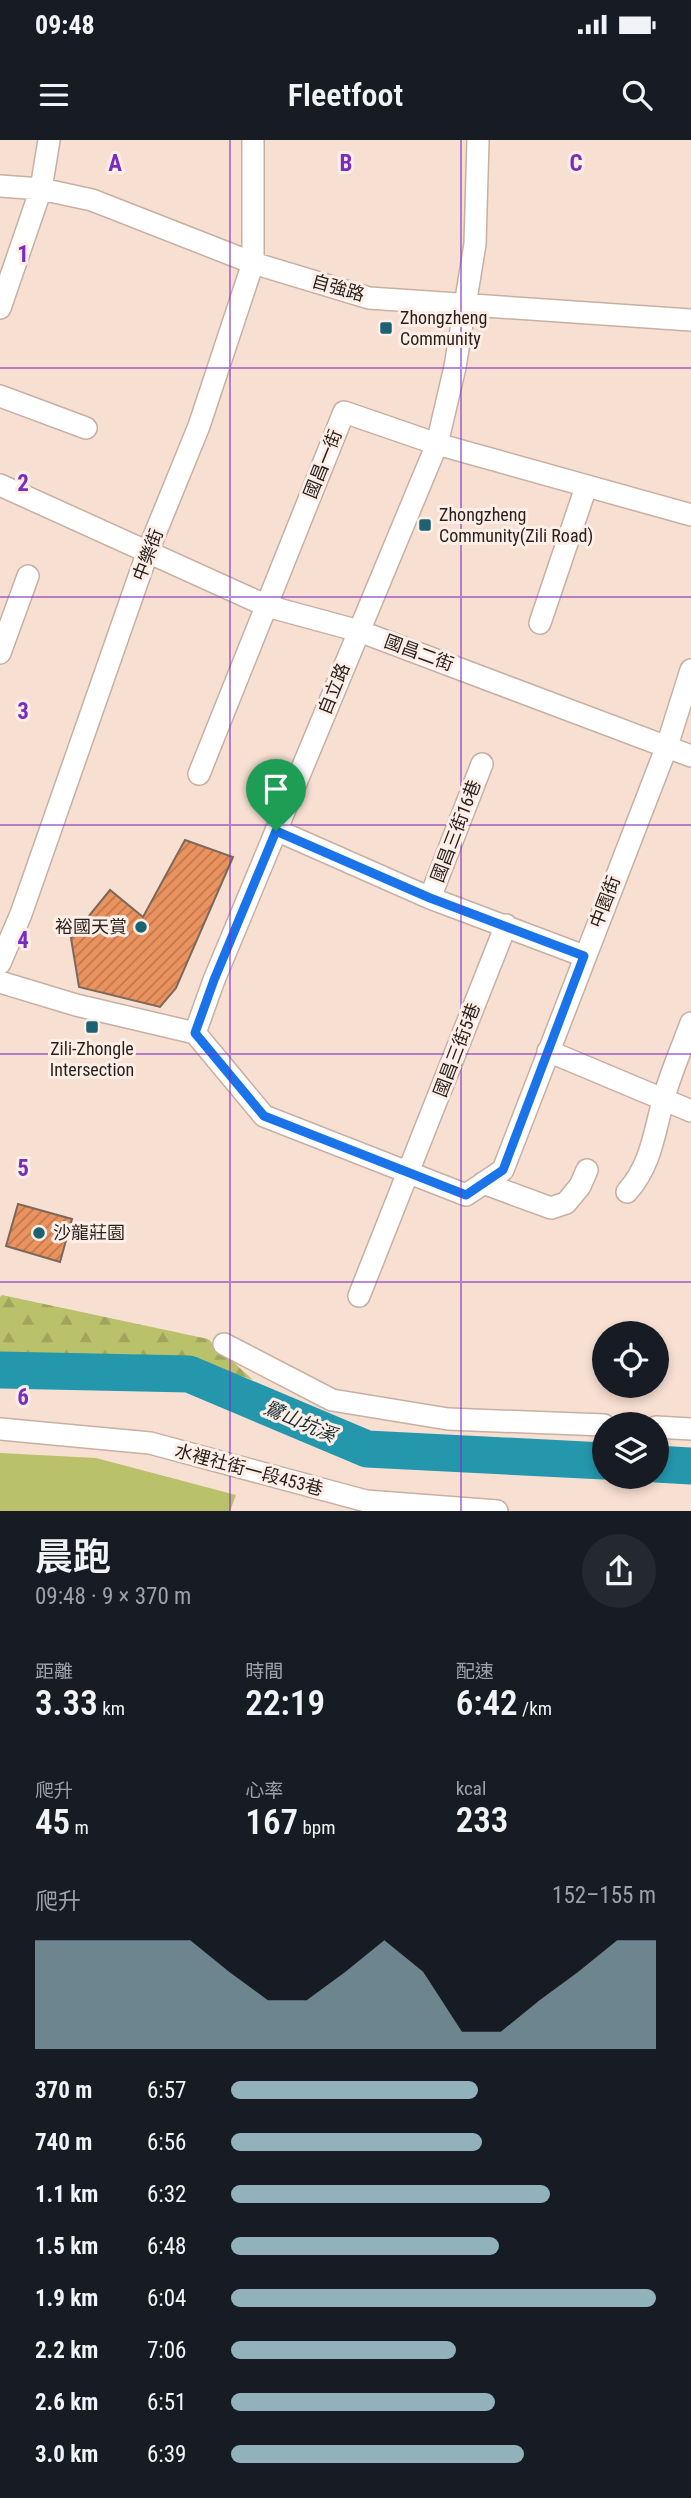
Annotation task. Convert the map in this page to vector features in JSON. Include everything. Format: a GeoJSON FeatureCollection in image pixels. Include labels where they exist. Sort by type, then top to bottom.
{"type":"FeatureCollection","features":[{"type":"Feature","properties":{"kind":"street"},"geometry":{"type":"LineString","coordinates":[[0,308],[41,189],[49,140]]}},
{"type":"Feature","properties":{"kind":"street","name":"中樂街"},"geometry":{"type":"LineString","coordinates":[[0,963],[21,915],[148,551],[199,426],[253,263],[253,140]]}},
{"type":"Feature","properties":{"kind":"street","name":"自立路"},"geometry":{"type":"LineString","coordinates":[[195,1033],[214,980],[437,444],[456,368],[475,244],[478,140]]}},
{"type":"Feature","properties":{"kind":"street","name":"自強路"},"geometry":{"type":"LineString","coordinates":[[0,186],[41,189],[92,200],[253,263],[369,298],[691,320]]}},
{"type":"Feature","properties":{"kind":"street"},"geometry":{"type":"LineString","coordinates":[[0,396],[86,428]]}},
{"type":"Feature","properties":{"kind":"street","name":"國昌一街"},"geometry":{"type":"LineString","coordinates":[[199,774],[344,412],[437,444],[691,515]]}},
{"type":"Feature","properties":{"kind":"street","name":"國昌二街"},"geometry":{"type":"LineString","coordinates":[[0,485],[267,606],[359,631],[691,755]]}},
{"type":"Feature","properties":{"kind":"street"},"geometry":{"type":"LineString","coordinates":[[540,622],[586,487]]}},
{"type":"Feature","properties":{"kind":"street"},"geometry":{"type":"LineString","coordinates":[[0,653],[28,576]]}},
{"type":"Feature","properties":{"kind":"street","name":"中園街"},"geometry":{"type":"LineString","coordinates":[[475,1189],[503,1170],[667,746],[691,670]]}},
{"type":"Feature","properties":{"kind":"street","name":"國昌三街16巷"},"geometry":{"type":"LineString","coordinates":[[430,898],[482,764]]}},
{"type":"Feature","properties":{"kind":"street"},"geometry":{"type":"LineString","coordinates":[[276,831],[430,898],[584,956]]}},
{"type":"Feature","properties":{"kind":"street","name":"國昌三街5巷"},"geometry":{"type":"LineString","coordinates":[[359,1296],[506,925]]}},
{"type":"Feature","properties":{"kind":"street"},"geometry":{"type":"LineString","coordinates":[[0,982],[76,1005],[195,1033],[264,1116],[409,1174],[551,1208],[566,1203],[580,1186],[587,1170]]}},
{"type":"Feature","properties":{"kind":"street"},"geometry":{"type":"LineString","coordinates":[[628,1192],[646,1164],[663,1100],[691,1023]]}},
{"type":"Feature","properties":{"kind":"street"},"geometry":{"type":"LineString","coordinates":[[548,1051],[691,1111]]}},
{"type":"Feature","properties":{"kind":"street"},"geometry":{"type":"LineString","coordinates":[[224,1344],[332,1400],[448,1419],[592,1425]]}},
{"type":"Feature","properties":{"kind":"street"},"geometry":{"type":"LineString","coordinates":[[669,1428],[691,1429]]}},
{"type":"Feature","properties":{"kind":"street","name":"水裡社街一段453巷"},"geometry":{"type":"LineString","coordinates":[[0,1429],[150,1443],[366,1501],[497,1511]]}},
{"type":"Feature","properties":{"kind":"green space"},"geometry":{"type":"Polygon","coordinates":[[[2,1295],[208,1339],[253,1380],[188,1358],[0,1353],[2,1295]]]}},
{"type":"Feature","properties":{"kind":"green space"},"geometry":{"type":"Polygon","coordinates":[[[0,1453],[96,1458],[236,1495],[230,1511],[0,1511],[0,1453]]]}},
{"type":"Feature","properties":{"kind":"building","name":"裕國天賞"},"geometry":{"type":"Polygon","coordinates":[[[185,840],[233,857],[176,988],[160,1007],[79,987],[71,938],[110,890],[143,917],[185,840]]]}},
{"type":"Feature","properties":{"kind":"building","name":"沙龍莊園"},"geometry":{"type":"Polygon","coordinates":[[[18,1204],[72,1219],[60,1262],[6,1246],[18,1204]]]}},
{"type":"Feature","properties":{"kind":"waterway","name":"鷺山坑溪"},"geometry":{"type":"LineString","coordinates":[[0,1370],[189,1374],[367,1449],[592,1460]]}},
{"type":"Feature","properties":{"kind":"waterway","name":"鷺山坑溪"},"geometry":{"type":"LineString","coordinates":[[669,1465],[691,1466]]}},
{"type":"Feature","properties":{"kind":"place","name":"Zhongzheng Community"},"geometry":{"type":"Point","coordinates":[386,328]}},
{"type":"Feature","properties":{"kind":"place","name":"Zhongzheng Community(Zili Road)"},"geometry":{"type":"Point","coordinates":[425,525]}},
{"type":"Feature","properties":{"kind":"place","name":"裕國天賞"},"geometry":{"type":"Point","coordinates":[141,927]}},
{"type":"Feature","properties":{"kind":"place","name":"Zili-Zhongle Intersection"},"geometry":{"type":"Point","coordinates":[92,1027]}},
{"type":"Feature","properties":{"kind":"place","name":"沙龍莊園"},"geometry":{"type":"Point","coordinates":[39,1233]}},
{"type":"Feature","properties":{"kind":"route"},"geometry":{"type":"LineString","coordinates":[[276,831],[430,898],[584,956],[503,1170],[466,1195],[264,1116],[195,1033],[276,831]]}}]}
